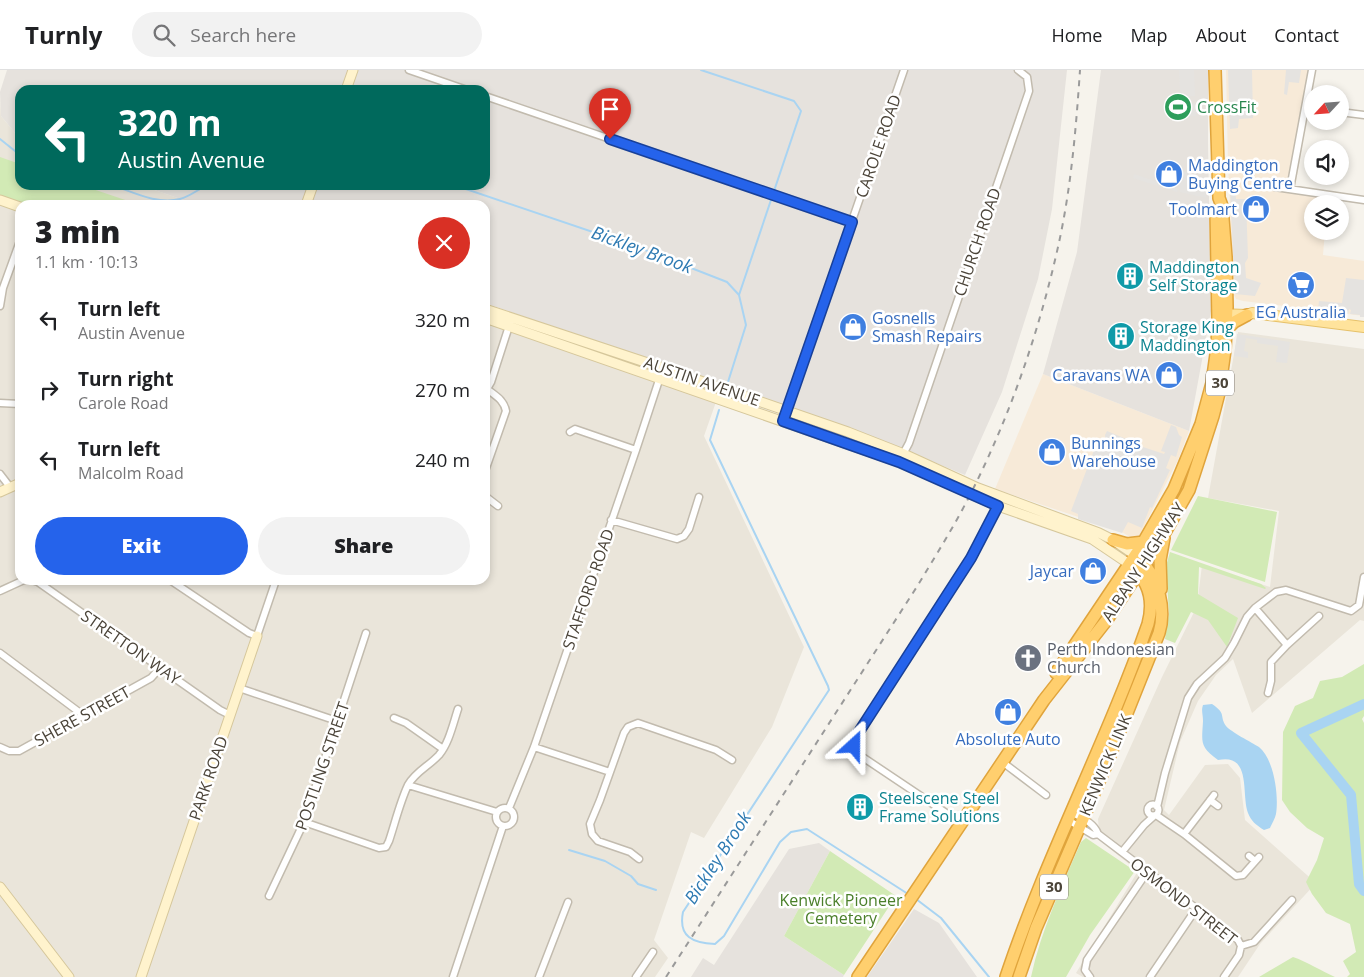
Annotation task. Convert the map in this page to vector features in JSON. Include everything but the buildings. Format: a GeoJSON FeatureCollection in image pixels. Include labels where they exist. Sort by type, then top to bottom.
{"type":"FeatureCollection","features":[{"type":"Feature","properties":{"kind":"highway","name":"ALBANY HIGHWAY"},"geometry":{"type":"LineString","coordinates":[[1000,760],[1106,621],[1142,568],[1189,490],[1203,450],[1219,393],[1226,330],[1216,206],[1219,198],[1215,70]]}},
{"type":"Feature","properties":{"kind":"highway","name":"ALBANY HIGHWAY"},"geometry":{"type":"LineString","coordinates":[[851,977],[959,822],[1144,542],[1171,494],[1202,424],[1215,365],[1223,311]]}},
{"type":"Feature","properties":{"kind":"highway"},"geometry":{"type":"LineString","coordinates":[[1226,330],[1234,322],[1249,314]]}},
{"type":"Feature","properties":{"kind":"highway","name":"30"},"geometry":{"type":"LineString","coordinates":[[1157,614],[1164,534]]}},
{"type":"Feature","properties":{"kind":"highway"},"geometry":{"type":"LineString","coordinates":[[1113,540],[1128,544],[1144,542]]}},
{"type":"Feature","properties":{"kind":"highway","name":"KENWICK LINK"},"geometry":{"type":"LineString","coordinates":[[1019,977],[1036,928],[1159,633],[1157,614],[1158,589],[1151,572],[1132,560]]}},
{"type":"Feature","properties":{"kind":"highway"},"geometry":{"type":"LineString","coordinates":[[1126,590],[1135,589],[1144,593],[1157,614]]}},
{"type":"Feature","properties":{"kind":"highway","name":"KENWICK LINK"},"geometry":{"type":"LineString","coordinates":[[1006,977],[1026,920],[1139,651],[1157,614]]}},
{"type":"Feature","properties":{"kind":"highway","name":"ALBANY HIGHWAY"},"geometry":{"type":"LineString","coordinates":[[858,977],[905,901]]}},
{"type":"Feature","properties":{"kind":"main road"},"geometry":{"type":"LineString","coordinates":[[348,85],[353,70]]}},
{"type":"Feature","properties":{"kind":"main road"},"geometry":{"type":"LineString","coordinates":[[0,200],[15,205]]}},
{"type":"Feature","properties":{"kind":"main road","name":"AUSTIN AVENUE"},"geometry":{"type":"LineString","coordinates":[[490,310],[787,410],[1000,502],[1092,539],[1132,560]]}},
{"type":"Feature","properties":{"kind":"main road"},"geometry":{"type":"LineString","coordinates":[[1223,311],[1364,326]]}},
{"type":"Feature","properties":{"kind":"main road","name":"AUSTIN AVENUE"},"geometry":{"type":"LineString","coordinates":[[490,320],[783,421],[901,458]]}},
{"type":"Feature","properties":{"kind":"main road"},"geometry":{"type":"LineString","coordinates":[[0,492],[15,485]]}},
{"type":"Feature","properties":{"kind":"main road","name":"AUSTIN AVENUE"},"geometry":{"type":"LineString","coordinates":[[1000,502],[1113,540],[1132,560]]}},
{"type":"Feature","properties":{"kind":"main road","name":"PARK ROAD"},"geometry":{"type":"LineString","coordinates":[[141,977],[257,636]]}},
{"type":"Feature","properties":{"kind":"main road"},"geometry":{"type":"LineString","coordinates":[[0,887],[69,977]]}},
{"type":"Feature","properties":{"kind":"main road"},"geometry":{"type":"LineString","coordinates":[[0,896],[62,977]]}},
{"type":"Feature","properties":{"kind":"street"},"geometry":{"type":"LineString","coordinates":[[409,70],[452,85]]}},
{"type":"Feature","properties":{"kind":"street","name":"CAROLE ROAD"},"geometry":{"type":"LineString","coordinates":[[783,421],[904,70]]}},
{"type":"Feature","properties":{"kind":"street","name":"CHURCH ROAD"},"geometry":{"type":"LineString","coordinates":[[901,458],[912,434],[1029,91],[1027,77],[1018,70]]}},
{"type":"Feature","properties":{"kind":"street"},"geometry":{"type":"LineString","coordinates":[[1311,85],[1312,70]]}},
{"type":"Feature","properties":{"kind":"street"},"geometry":{"type":"LineString","coordinates":[[490,98],[852,222]]}},
{"type":"Feature","properties":{"kind":"street"},"geometry":{"type":"LineString","coordinates":[[1349,113],[1364,115]]}},
{"type":"Feature","properties":{"kind":"street"},"geometry":{"type":"LineString","coordinates":[[1290,189],[1304,129]]}},
{"type":"Feature","properties":{"kind":"street"},"geometry":{"type":"LineString","coordinates":[[1275,187],[1364,200]]}},
{"type":"Feature","properties":{"kind":"street"},"geometry":{"type":"LineString","coordinates":[[0,306],[3,288],[15,255]]}},
{"type":"Feature","properties":{"kind":"street"},"geometry":{"type":"LineString","coordinates":[[490,384],[513,317]]}},
{"type":"Feature","properties":{"kind":"street","name":"STAFFORD ROAD"},"geometry":{"type":"LineString","coordinates":[[453,977],[503,826],[511,825],[515,818],[509,808],[534,747],[663,368]]}},
{"type":"Feature","properties":{"kind":"street"},"geometry":{"type":"LineString","coordinates":[[490,392],[501,399],[506,411],[490,457]]}},
{"type":"Feature","properties":{"kind":"street"},"geometry":{"type":"LineString","coordinates":[[0,403],[15,404]]}},
{"type":"Feature","properties":{"kind":"street"},"geometry":{"type":"LineString","coordinates":[[570,432],[575,429],[636,450]]}},
{"type":"Feature","properties":{"kind":"street"},"geometry":{"type":"LineString","coordinates":[[0,474],[10,487]]}},
{"type":"Feature","properties":{"kind":"street"},"geometry":{"type":"LineString","coordinates":[[611,520],[677,539],[684,536],[689,529],[699,497]]}},
{"type":"Feature","properties":{"kind":"street"},"geometry":{"type":"LineString","coordinates":[[490,500],[498,506]]}},
{"type":"Feature","properties":{"kind":"street"},"geometry":{"type":"LineString","coordinates":[[959,822],[858,754],[854,746],[855,738],[971,558],[1000,502]]}},
{"type":"Feature","properties":{"kind":"street"},"geometry":{"type":"LineString","coordinates":[[1122,852],[1154,811],[1188,698],[1197,684],[1226,656],[1247,617],[1272,595],[1286,590],[1351,611],[1356,609],[1361,600],[1364,577]]}},
{"type":"Feature","properties":{"kind":"street"},"geometry":{"type":"LineString","coordinates":[[0,591],[15,584]]}},
{"type":"Feature","properties":{"kind":"street","name":"STRETTON WAY"},"geometry":{"type":"LineString","coordinates":[[42,585],[220,710],[230,715]]}},
{"type":"Feature","properties":{"kind":"street"},"geometry":{"type":"LineString","coordinates":[[177,585],[249,633],[257,636]]}},
{"type":"Feature","properties":{"kind":"street","name":"PARK ROAD"},"geometry":{"type":"LineString","coordinates":[[257,636],[274,585]]}},
{"type":"Feature","properties":{"kind":"street"},"geometry":{"type":"LineString","coordinates":[[1255,608],[1286,645]]}},
{"type":"Feature","properties":{"kind":"street"},"geometry":{"type":"LineString","coordinates":[[1268,693],[1271,681],[1271,662],[1286,645],[1319,616]]}},
{"type":"Feature","properties":{"kind":"street","name":"POSTLING STREET"},"geometry":{"type":"LineString","coordinates":[[269,896],[304,822],[366,633]]}},
{"type":"Feature","properties":{"kind":"street"},"geometry":{"type":"LineString","coordinates":[[0,653],[83,715]]}},
{"type":"Feature","properties":{"kind":"street","name":"SHERE STREET"},"geometry":{"type":"LineString","coordinates":[[0,747],[9,751],[19,751],[151,678],[160,668]]}},
{"type":"Feature","properties":{"kind":"street"},"geometry":{"type":"LineString","coordinates":[[239,688],[337,721]]}},
{"type":"Feature","properties":{"kind":"street"},"geometry":{"type":"LineString","coordinates":[[304,822],[379,848],[386,847],[408,785],[415,775],[438,756],[443,749],[458,709]]}},
{"type":"Feature","properties":{"kind":"street"},"geometry":{"type":"LineString","coordinates":[[394,718],[406,723],[443,749]]}},
{"type":"Feature","properties":{"kind":"street"},"geometry":{"type":"LineString","coordinates":[[639,859],[630,852],[598,841],[592,834],[590,824],[624,733],[628,727],[638,723],[716,750],[732,760]]}},
{"type":"Feature","properties":{"kind":"street"},"geometry":{"type":"LineString","coordinates":[[534,747],[610,772]]}},
{"type":"Feature","properties":{"kind":"street"},"geometry":{"type":"LineString","coordinates":[[1000,760],[1046,795]]}},
{"type":"Feature","properties":{"kind":"street"},"geometry":{"type":"LineString","coordinates":[[408,785],[497,812]]}},
{"type":"Feature","properties":{"kind":"street"},"geometry":{"type":"LineString","coordinates":[[1184,834],[1212,797],[1218,806]]}},
{"type":"Feature","properties":{"kind":"street"},"geometry":{"type":"LineString","coordinates":[[503,826],[496,820],[497,812],[503,808],[509,808]]}},
{"type":"Feature","properties":{"kind":"street"},"geometry":{"type":"LineString","coordinates":[[1154,811],[1236,876],[1243,875],[1257,859],[1249,856]]}},
{"type":"Feature","properties":{"kind":"street","name":"OSMOND STREET"},"geometry":{"type":"LineString","coordinates":[[1070,816],[1081,823],[1096,828],[1098,834],[1238,940],[1241,946],[1239,955],[1224,977]]}},
{"type":"Feature","properties":{"kind":"street"},"geometry":{"type":"LineString","coordinates":[[1090,977],[1085,970],[1087,960],[1147,872]]}},
{"type":"Feature","properties":{"kind":"street"},"geometry":{"type":"LineString","coordinates":[[1241,946],[1254,942],[1292,900]]}},
{"type":"Feature","properties":{"kind":"street"},"geometry":{"type":"LineString","coordinates":[[539,977],[568,902]]}},
{"type":"Feature","properties":{"kind":"street"},"geometry":{"type":"LineString","coordinates":[[1150,977],[1196,910]]}},
{"type":"Feature","properties":{"kind":"street"},"geometry":{"type":"LineString","coordinates":[[636,977],[653,952]]}},
{"type":"Feature","properties":{"kind":"shaded area"},"geometry":{"type":"Polygon","coordinates":[[[7,70],[1067,70],[1052,209],[1038,279],[1002,392],[965,475],[883,441],[490,305],[490,200],[184,200],[154,190],[490,190],[490,85],[15,85],[15,133],[1,116],[0,92],[7,70]]]}},
{"type":"Feature","properties":{"kind":"shaded area"},"geometry":{"type":"Polygon","coordinates":[[[1101,70],[1208,70],[1211,311],[1189,431],[1043,374],[1077,252],[1101,70]]]}},
{"type":"Feature","properties":{"kind":"shaded area"},"geometry":{"type":"Polygon","coordinates":[[[1179,70],[1194,70],[1195,96],[1190,96],[1191,104],[1195,103],[1196,116],[1185,116],[1185,112],[1181,112],[1179,70]]]}},
{"type":"Feature","properties":{"kind":"shaded area"},"geometry":{"type":"Polygon","coordinates":[[[1226,70],[1315,70],[1312,85],[1304,85],[1305,130],[1295,187],[1328,191],[1328,195],[1304,195],[1304,240],[1324,240],[1323,255],[1364,261],[1364,316],[1236,299],[1234,295],[1226,70]]]}},
{"type":"Feature","properties":{"kind":"shaded area"},"geometry":{"type":"Polygon","coordinates":[[[1228,70],[1252,70],[1253,118],[1239,119],[1238,128],[1230,129],[1228,70]]]}},
{"type":"Feature","properties":{"kind":"shaded area"},"geometry":{"type":"Polygon","coordinates":[[[1286,70],[1301,70],[1299,83],[1289,82],[1287,95],[1284,94],[1286,70]]]}},
{"type":"Feature","properties":{"kind":"shaded area"},"geometry":{"type":"Polygon","coordinates":[[[0,98],[1,116],[15,133],[15,190],[154,190],[184,200],[15,200],[15,585],[490,585],[490,305],[722,385],[704,436],[804,647],[772,727],[704,838],[691,832],[654,940],[668,958],[655,977],[0,977],[0,98]]]}},
{"type":"Feature","properties":{"kind":"shaded area"},"geometry":{"type":"Polygon","coordinates":[[[1180,170],[1206,178],[1206,198],[1180,192],[1180,170]]]}},
{"type":"Feature","properties":{"kind":"shaded area"},"geometry":{"type":"Polygon","coordinates":[[[1134,174],[1178,189],[1177,192],[1133,178],[1134,174]]]}},
{"type":"Feature","properties":{"kind":"shaded area"},"geometry":{"type":"Polygon","coordinates":[[[1230,189],[1235,189],[1236,199],[1246,199],[1248,258],[1245,263],[1246,278],[1261,283],[1255,296],[1235,294],[1230,189]]]}},
{"type":"Feature","properties":{"kind":"shaded area"},"geometry":{"type":"Polygon","coordinates":[[[1346,278],[1364,280],[1364,317],[1350,314],[1351,310],[1349,309],[1348,314],[1318,311],[1319,301],[1342,303],[1346,278]]]}},
{"type":"Feature","properties":{"kind":"shaded area"},"geometry":{"type":"Polygon","coordinates":[[[1238,332],[1364,349],[1364,621],[1360,620],[1252,713],[1233,659],[1216,675],[1198,701],[1180,742],[1164,810],[1169,815],[1205,765],[1228,764],[1240,778],[1245,820],[1316,883],[1260,944],[1238,977],[1083,977],[1076,973],[1138,871],[1100,841],[1098,819],[1162,677],[1197,606],[1202,565],[1270,587],[1279,511],[1208,498],[1238,332]]]}},
{"type":"Feature","properties":{"kind":"shaded area"},"geometry":{"type":"Polygon","coordinates":[[[1237,334],[1290,342],[1287,363],[1276,362],[1278,346],[1257,343],[1257,340],[1246,338],[1244,351],[1248,352],[1248,358],[1234,356],[1237,334]]]}},
{"type":"Feature","properties":{"kind":"shaded area"},"geometry":{"type":"Polygon","coordinates":[[[1043,374],[1189,431],[1178,460],[1139,536],[1132,538],[1120,531],[995,489],[1043,374]]]}},
{"type":"Feature","properties":{"kind":"shaded area"},"geometry":{"type":"Polygon","coordinates":[[[1171,425],[1176,427],[1179,435],[1182,437],[1176,457],[1171,455],[1166,468],[1170,470],[1152,508],[1150,507],[1142,528],[1128,522],[1122,533],[1078,519],[1078,514],[1071,511],[1096,445],[1106,444],[1105,435],[1107,431],[1131,441],[1130,445],[1164,454],[1165,452],[1161,451],[1171,425]]]}},
{"type":"Feature","properties":{"kind":"shaded area"},"geometry":{"type":"Polygon","coordinates":[[[819,843],[830,851],[784,936],[844,975],[843,977],[691,977],[703,958],[714,965],[789,849],[819,843]]]}},
{"type":"Feature","properties":{"kind":"shaded area"},"geometry":{"type":"Polygon","coordinates":[[[914,909],[939,923],[977,977],[867,977],[914,909]]]}},
{"type":"Feature","properties":{"kind":"green space"},"geometry":{"type":"Polygon","coordinates":[[[0,157],[15,162],[15,190],[96,190],[125,200],[15,201],[0,196],[0,157]]]}},
{"type":"Feature","properties":{"kind":"green space"},"geometry":{"type":"Polygon","coordinates":[[[1198,496],[1277,512],[1265,582],[1171,550],[1198,496]]]}},
{"type":"Feature","properties":{"kind":"green space"},"geometry":{"type":"Polygon","coordinates":[[[1170,552],[1261,584],[1266,588],[1199,567],[1198,594],[1238,618],[1227,647],[1208,620],[1191,612],[1175,643],[1165,639],[1169,614],[1166,566],[1170,552]]]}},
{"type":"Feature","properties":{"kind":"green space"},"geometry":{"type":"Polygon","coordinates":[[[1364,664],[1364,716],[1362,719],[1364,723],[1364,977],[1347,977],[1350,974],[1343,961],[1356,952],[1350,924],[1326,913],[1306,882],[1317,860],[1324,838],[1307,828],[1290,812],[1282,800],[1283,732],[1295,706],[1313,698],[1320,681],[1342,677],[1364,664]]]}},
{"type":"Feature","properties":{"kind":"green space"},"geometry":{"type":"Polygon","coordinates":[[[1086,838],[1135,871],[1090,935],[1066,977],[1031,977],[1040,942],[1053,908],[1081,842],[1086,838]]]}},
{"type":"Feature","properties":{"kind":"green space","name":"Kenwick Pioneer Cemetery"},"geometry":{"type":"Polygon","coordinates":[[[830,851],[896,896],[844,975],[784,936],[830,851]]]}},
{"type":"Feature","properties":{"kind":"green space"},"geometry":{"type":"Polygon","coordinates":[[[1293,957],[1304,961],[1335,977],[1259,977],[1293,957]]]}},
{"type":"Feature","properties":{"kind":"water"},"geometry":{"type":"Polygon","coordinates":[[[1212,704],[1221,713],[1226,726],[1259,747],[1268,760],[1272,769],[1277,798],[1276,814],[1270,828],[1264,830],[1254,823],[1249,816],[1241,769],[1229,759],[1218,760],[1208,751],[1203,743],[1202,707],[1203,705],[1212,704]]]}},
{"type":"Feature","properties":{"kind":"waterway"},"geometry":{"type":"LineString","coordinates":[[701,70],[794,101],[801,111],[739,295]]}},
{"type":"Feature","properties":{"kind":"waterway","name":"Bickley Brook"},"geometry":{"type":"LineString","coordinates":[[0,139],[15,151]]}},
{"type":"Feature","properties":{"kind":"waterway","name":"Bickley Brook"},"geometry":{"type":"LineString","coordinates":[[126,190],[145,197],[163,200]]}},
{"type":"Feature","properties":{"kind":"waterway","name":"Bickley Brook"},"geometry":{"type":"LineString","coordinates":[[171,200],[184,198],[199,190]]}},
{"type":"Feature","properties":{"kind":"waterway","name":"Bickley Brook"},"geometry":{"type":"LineString","coordinates":[[469,190],[640,248],[727,282],[739,295],[746,325],[728,382]]}},
{"type":"Feature","properties":{"kind":"waterway","name":"Bickley Brook"},"geometry":{"type":"LineString","coordinates":[[163,200],[171,200]]}},
{"type":"Feature","properties":{"kind":"waterway","name":"Bickley Brook"},"geometry":{"type":"LineString","coordinates":[[719,410],[710,440],[829,690],[683,912],[682,921],[685,933],[694,940],[715,944],[724,936],[780,842],[791,832],[807,829],[908,894]]}},
{"type":"Feature","properties":{"kind":"waterway"},"geometry":{"type":"LineString","coordinates":[[1364,704],[1301,733],[1351,795],[1359,884],[1364,891]]}},
{"type":"Feature","properties":{"kind":"waterway"},"geometry":{"type":"LineString","coordinates":[[569,850],[605,861],[631,876],[638,884],[656,890]]}},
{"type":"Feature","properties":{"kind":"waterway","name":"Bickley Brook"},"geometry":{"type":"LineString","coordinates":[[916,899],[941,918],[989,977]]}},
{"type":"Feature","properties":{"kind":"railway"},"geometry":{"type":"LineString","coordinates":[[666,977],[918,585],[958,517],[985,464],[1022,373],[1042,310],[1058,247],[1070,181],[1080,70]]}},
{"type":"Feature","properties":{"kind":"place","name":"CrossFit"},"geometry":{"type":"Point","coordinates":[1178,107]}},
{"type":"Feature","properties":{"kind":"place","name":"Maddington Buying Centre"},"geometry":{"type":"Point","coordinates":[1169,174]}},
{"type":"Feature","properties":{"kind":"place","name":"Toolmart"},"geometry":{"type":"Point","coordinates":[1256,209]}},
{"type":"Feature","properties":{"kind":"place","name":"Maddington Self Storage"},"geometry":{"type":"Point","coordinates":[1130,276]}},
{"type":"Feature","properties":{"kind":"place","name":"EG Australia"},"geometry":{"type":"Point","coordinates":[1301,285]}},
{"type":"Feature","properties":{"kind":"place","name":"Gosnells Smash Repairs"},"geometry":{"type":"Point","coordinates":[853,327]}},
{"type":"Feature","properties":{"kind":"place","name":"Storage King Maddington"},"geometry":{"type":"Point","coordinates":[1121,336]}},
{"type":"Feature","properties":{"kind":"place","name":"Caravans WA"},"geometry":{"type":"Point","coordinates":[1169,375]}},
{"type":"Feature","properties":{"kind":"place","name":"Bunnings Warehouse"},"geometry":{"type":"Point","coordinates":[1052,452]}},
{"type":"Feature","properties":{"kind":"place","name":"Jaycar"},"geometry":{"type":"Point","coordinates":[1093,571]}},
{"type":"Feature","properties":{"kind":"place","name":"Perth Indonesian Church"},"geometry":{"type":"Point","coordinates":[1028,658]}},
{"type":"Feature","properties":{"kind":"place","name":"Absolute Auto"},"geometry":{"type":"Point","coordinates":[1008,712]}},
{"type":"Feature","properties":{"kind":"place","name":"Steelscene Steel Frame Solutions"},"geometry":{"type":"Point","coordinates":[860,807]}},
{"type":"Feature","properties":{"kind":"route"},"geometry":{"type":"LineString","coordinates":[[610,139],[852,222],[783,421],[899,462],[998,506],[971,558],[855,738],[854,746]]}}]}
